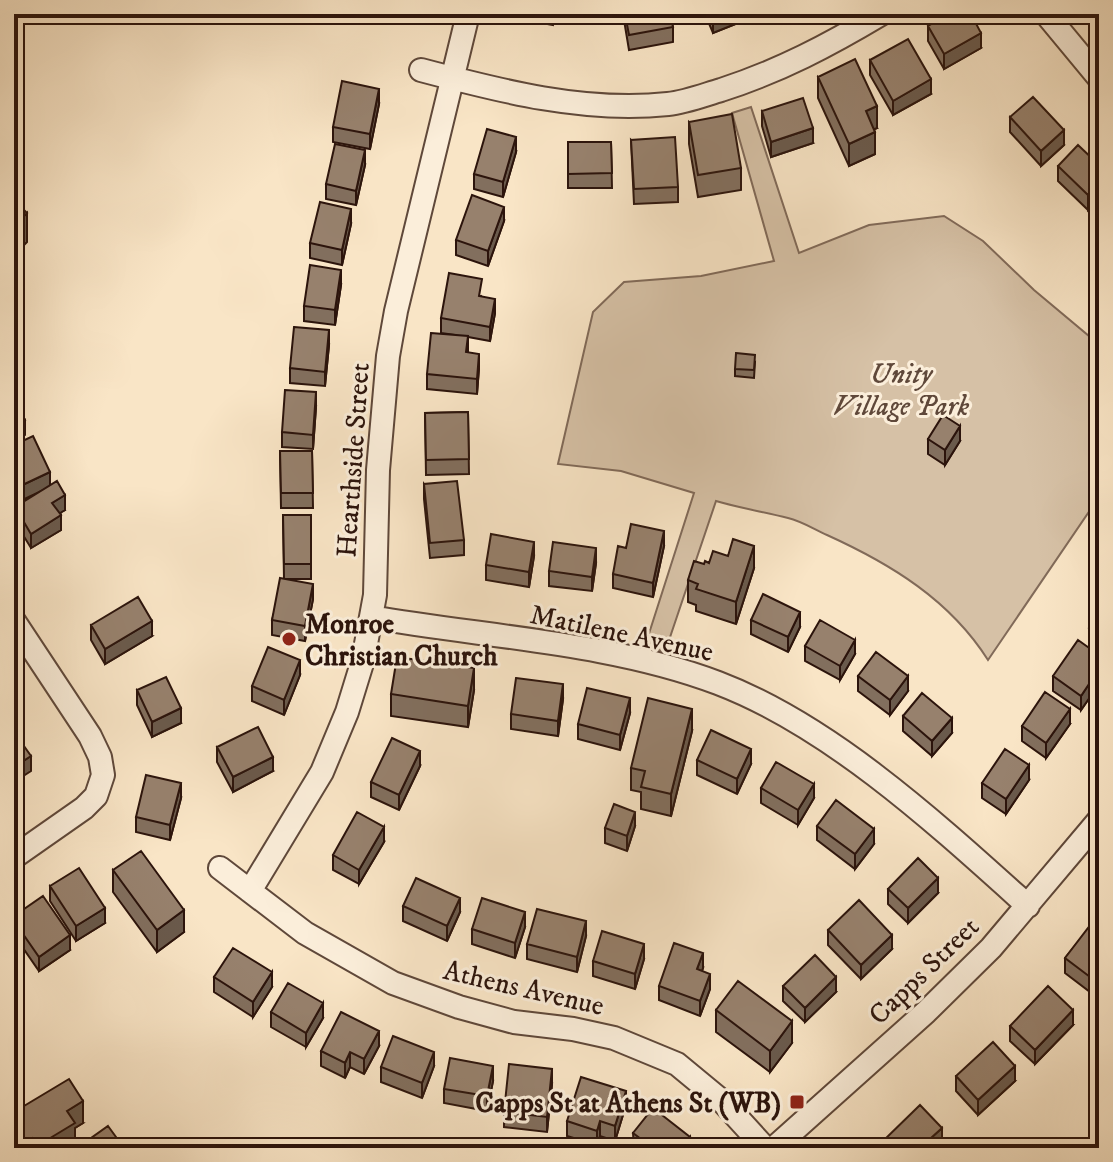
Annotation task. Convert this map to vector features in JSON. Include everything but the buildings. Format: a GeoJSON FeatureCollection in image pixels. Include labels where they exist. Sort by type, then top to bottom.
{"type":"FeatureCollection","features":[{"type":"Feature","properties":{"kind":"street","name":"Hearthside Street"},"geometry":{"type":"LineString","coordinates":[[250,891],[322,772],[347,712],[363,660],[375,595],[378,470],[388,356],[396,311],[468,14]]}},
{"type":"Feature","properties":{"kind":"street"},"geometry":{"type":"LineString","coordinates":[[421,70],[568,102],[639,106],[671,104],[768,74],[829,45],[881,14]]}},
{"type":"Feature","properties":{"kind":"street"},"geometry":{"type":"LineString","coordinates":[[1046,14],[1099,78]]}},
{"type":"Feature","properties":{"kind":"street","name":"Matilene Avenue"},"geometry":{"type":"LineString","coordinates":[[371,617],[632,659],[689,674],[742,694],[784,714],[834,745],[1028,906]]}},
{"type":"Feature","properties":{"kind":"street"},"geometry":{"type":"LineString","coordinates":[[14,621],[90,736],[100,757],[103,775],[96,796],[84,808],[14,857]]}},
{"type":"Feature","properties":{"kind":"street","name":"Capps Street"},"geometry":{"type":"LineString","coordinates":[[774,1148],[926,1012],[991,948],[1099,820]]}},
{"type":"Feature","properties":{"kind":"street","name":"Athens Avenue"},"geometry":{"type":"LineString","coordinates":[[220,868],[305,933],[360,966],[413,992],[514,1022],[573,1029],[614,1038],[665,1058],[694,1076],[723,1102],[765,1148]]}},
{"type":"Feature","properties":{"kind":"green space","name":"Unity Village Park"},"geometry":{"type":"Polygon","coordinates":[[[751,107],[799,253],[869,225],[944,216],[983,241],[1034,290],[1089,336],[1099,323],[1099,497],[988,660],[956,619],[937,602],[874,558],[798,521],[716,501],[665,652],[645,646],[694,493],[621,471],[558,464],[593,312],[624,282],[701,276],[774,261],[732,113],[751,107]]]}},
{"type":"Feature","properties":{"kind":"place","name":"Monroe Christian Church"},"geometry":{"type":"Point","coordinates":[289,639]}},
{"type":"Feature","properties":{"kind":"place","name":"Capps St at Athens St (WB)"},"geometry":{"type":"Point","coordinates":[797,1102]}}]}
